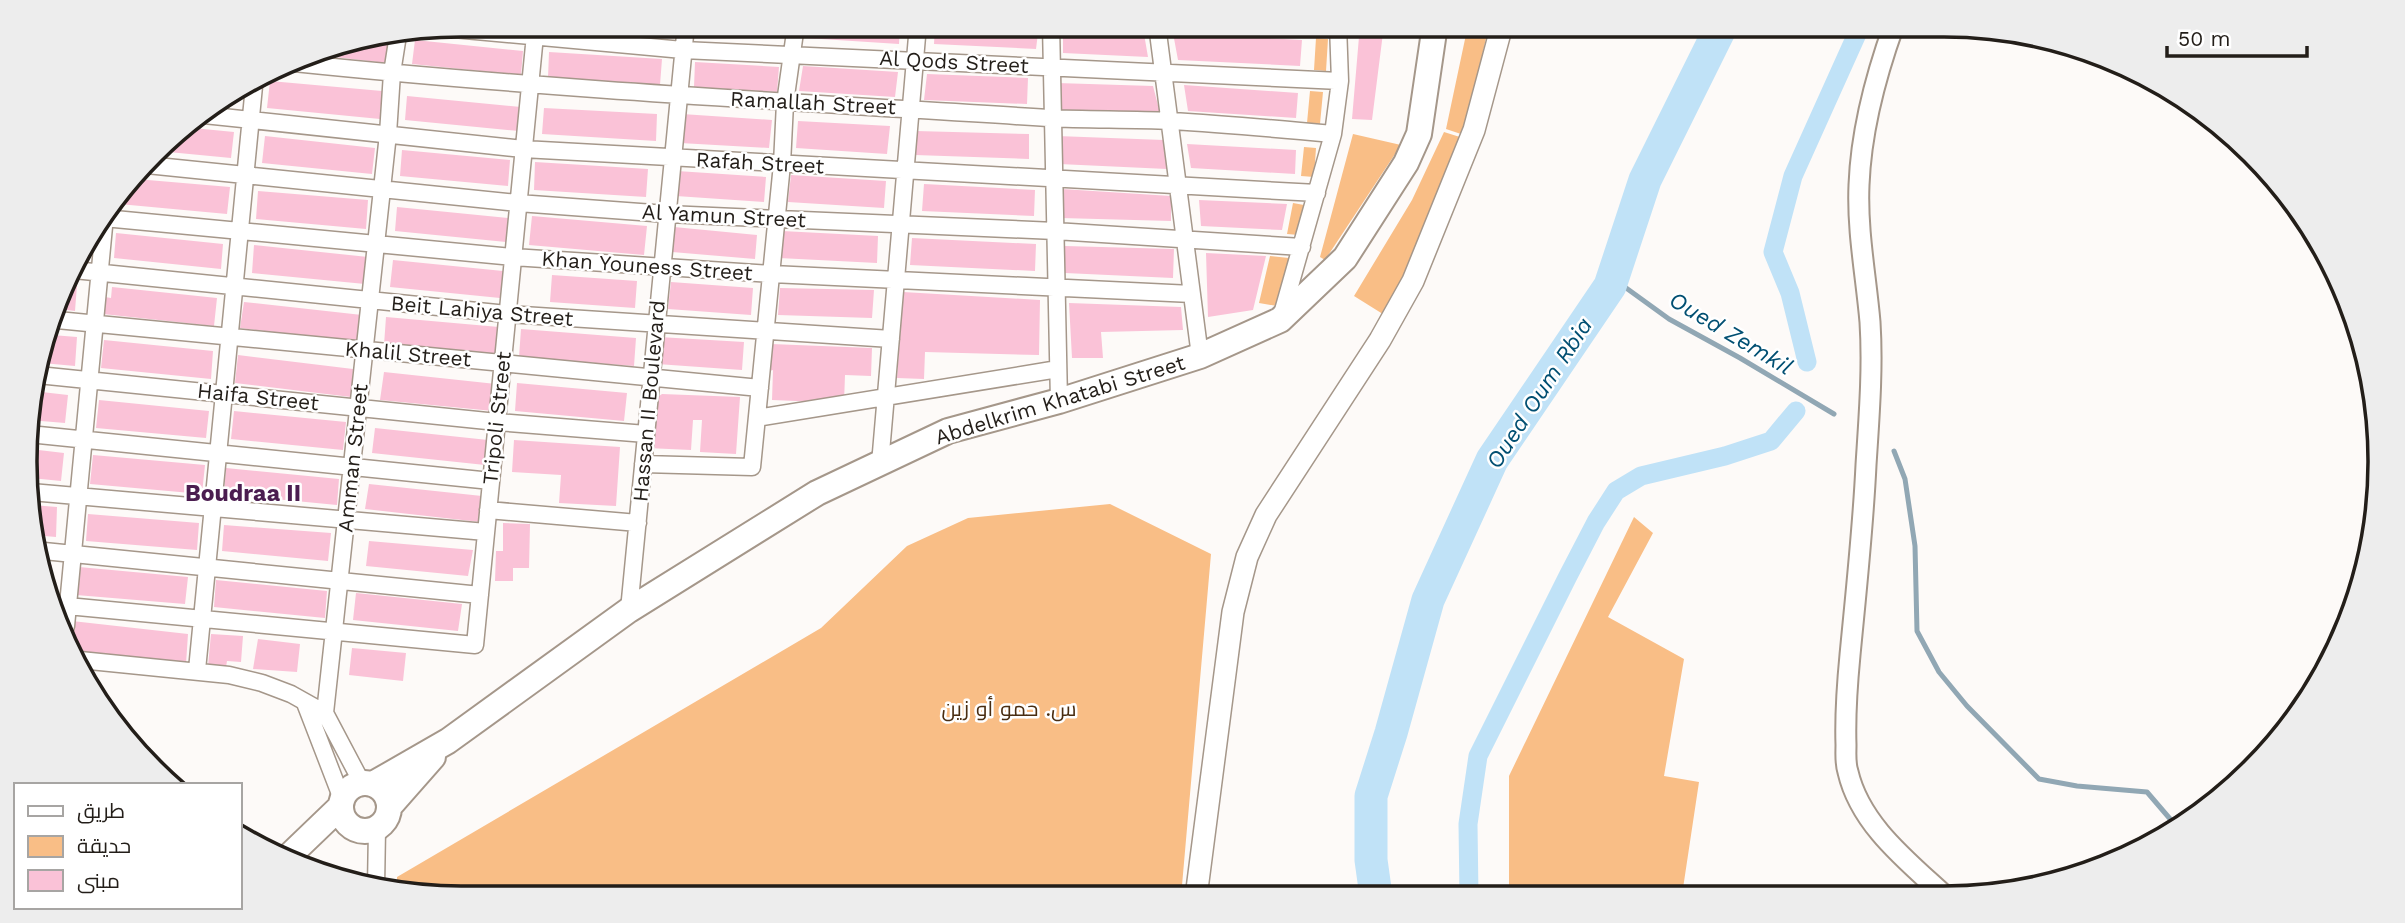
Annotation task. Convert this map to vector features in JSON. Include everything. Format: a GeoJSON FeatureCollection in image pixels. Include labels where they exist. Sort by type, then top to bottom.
{"type":"FeatureCollection","features":[{"type":"Feature","properties":{"kind":"main road","name":"Abdelkrim Khatabi Street"},"geometry":{"type":"LineString","coordinates":[[368,783],[448,741],[629,610],[817,493],[948,431],[1059,401],[1200,356],[1280,320],[1345,258],[1406,163],[1419,134],[1433,37]]}},
{"type":"Feature","properties":{"kind":"main road"},"geometry":{"type":"LineString","coordinates":[[1197,886],[1233,612],[1247,557],[1266,515],[1380,340],[1413,281],[1474,130],[1499,37]]}},
{"type":"Feature","properties":{"kind":"main road","name":"Abdelkrim Khatabi Street"},"geometry":{"type":"LineString","coordinates":[[389,807],[448,741]]}},
{"type":"Feature","properties":{"kind":"main road"},"geometry":{"type":"LineString","coordinates":[[294,851],[341,803],[346,791],[368,783],[381,789],[387,797],[389,807],[384,823],[296,852]]}},
{"type":"Feature","properties":{"kind":"main road"},"geometry":{"type":"LineString","coordinates":[[341,803],[347,824],[366,829]]}},
{"type":"Feature","properties":{"kind":"street","name":"Tripoli Street"},"geometry":{"type":"LineString","coordinates":[[334,632],[475,645],[534,37]]}},
{"type":"Feature","properties":{"kind":"street","name":"Al Qods Street"},"geometry":{"type":"LineString","coordinates":[[582,37],[683,50],[1340,81]]}},
{"type":"Feature","properties":{"kind":"street","name":"Hassan II Boulevard"},"geometry":{"type":"LineString","coordinates":[[629,610],[684,37]]}},
{"type":"Feature","properties":{"kind":"street"},"geometry":{"type":"LineString","coordinates":[[643,464],[752,467],[777,220],[785,103],[795,37]]}},
{"type":"Feature","properties":{"kind":"street"},"geometry":{"type":"LineString","coordinates":[[880,464],[917,37]]}},
{"type":"Feature","properties":{"kind":"street"},"geometry":{"type":"LineString","coordinates":[[1051,37],[1059,401]]}},
{"type":"Feature","properties":{"kind":"street"},"geometry":{"type":"LineString","coordinates":[[1159,37],[1200,356]]}},
{"type":"Feature","properties":{"kind":"street"},"geometry":{"type":"LineString","coordinates":[[1280,320],[1333,134],[1340,81],[1338,37]]}},
{"type":"Feature","properties":{"kind":"street"},"geometry":{"type":"LineString","coordinates":[[1889,37],[1883,55],[1861,159],[1859,219],[1870,322],[1871,368],[1859,562],[1845,711],[1847,770],[1869,818],[1888,842],[1934,886]]}},
{"type":"Feature","properties":{"kind":"street","name":"Amman Street"},"geometry":{"type":"LineString","coordinates":[[325,713],[397,42]]}},
{"type":"Feature","properties":{"kind":"street","name":"Ramallah Street"},"geometry":{"type":"LineString","coordinates":[[310,65],[530,86],[1051,118],[1169,121],[1333,134]]}},
{"type":"Feature","properties":{"kind":"street"},"geometry":{"type":"LineString","coordinates":[[197,670],[254,92]]}},
{"type":"Feature","properties":{"kind":"street","name":"Rafah Street"},"geometry":{"type":"LineString","coordinates":[[215,116],[523,149],[1317,193]]}},
{"type":"Feature","properties":{"kind":"street","name":"Al Yamun Street"},"geometry":{"type":"LineString","coordinates":[[156,166],[518,203],[667,214],[1055,231],[1302,247]]}},
{"type":"Feature","properties":{"kind":"street","name":"Khan Youness Street"},"geometry":{"type":"LineString","coordinates":[[114,218],[513,257],[772,274],[1192,295]]}},
{"type":"Feature","properties":{"kind":"street"},"geometry":{"type":"LineString","coordinates":[[62,606],[73,554],[104,233]]}},
{"type":"Feature","properties":{"kind":"street","name":"Beit Lahiya Street"},"geometry":{"type":"LineString","coordinates":[[83,271],[507,314],[891,339]]}},
{"type":"Feature","properties":{"kind":"street","name":"Khalil Street"},"geometry":{"type":"LineString","coordinates":[[61,320],[760,388]]}},
{"type":"Feature","properties":{"kind":"street"},"geometry":{"type":"LineString","coordinates":[[757,418],[1058,369]]}},
{"type":"Feature","properties":{"kind":"street","name":"Haifa Street"},"geometry":{"type":"LineString","coordinates":[[46,376],[497,422],[646,434]]}},
{"type":"Feature","properties":{"kind":"street"},"geometry":{"type":"LineString","coordinates":[[38,435],[491,481]]}},
{"type":"Feature","properties":{"kind":"street"},"geometry":{"type":"LineString","coordinates":[[38,493],[486,533]]}},
{"type":"Feature","properties":{"kind":"street"},"geometry":{"type":"LineString","coordinates":[[488,510],[638,523]]}},
{"type":"Feature","properties":{"kind":"street"},"geometry":{"type":"LineString","coordinates":[[47,551],[480,595]]}},
{"type":"Feature","properties":{"kind":"street"},"geometry":{"type":"LineString","coordinates":[[62,606],[334,632]]}},
{"type":"Feature","properties":{"kind":"street"},"geometry":{"type":"LineString","coordinates":[[87,661],[229,675],[291,694],[325,713],[368,783]]}},
{"type":"Feature","properties":{"kind":"street"},"geometry":{"type":"LineString","coordinates":[[305,703],[341,803]]}},
{"type":"Feature","properties":{"kind":"street"},"geometry":{"type":"LineString","coordinates":[[366,829],[374,877]]}},
{"type":"Feature","properties":{"kind":"green space"},"geometry":{"type":"Polygon","coordinates":[[[1465,37],[1486,37],[1464,135],[1446,129],[1465,37]]]}},
{"type":"Feature","properties":{"kind":"green space"},"geometry":{"type":"Polygon","coordinates":[[[1316,38],[1328,39],[1326,71],[1314,70],[1316,38]]]}},
{"type":"Feature","properties":{"kind":"green space"},"geometry":{"type":"Polygon","coordinates":[[[1310,91],[1323,92],[1320,124],[1307,123],[1310,91]]]}},
{"type":"Feature","properties":{"kind":"green space"},"geometry":{"type":"Polygon","coordinates":[[[1444,132],[1463,138],[1386,316],[1354,296],[1412,200],[1444,132]]]}},
{"type":"Feature","properties":{"kind":"green space"},"geometry":{"type":"Polygon","coordinates":[[[1353,134],[1401,145],[1325,260],[1320,257],[1353,134]]]}},
{"type":"Feature","properties":{"kind":"green space"},"geometry":{"type":"Polygon","coordinates":[[[1304,147],[1316,148],[1314,177],[1301,176],[1304,147]]]}},
{"type":"Feature","properties":{"kind":"green space"},"geometry":{"type":"Polygon","coordinates":[[[1293,203],[1304,205],[1299,235],[1287,234],[1293,203]]]}},
{"type":"Feature","properties":{"kind":"green space"},"geometry":{"type":"Polygon","coordinates":[[[1270,256],[1289,258],[1277,306],[1259,303],[1270,256]]]}},
{"type":"Feature","properties":{"kind":"green space","name":"س. حمو أو زين"},"geometry":{"type":"Polygon","coordinates":[[[1110,504],[1211,554],[1182,886],[462,886],[397,881],[397,877],[821,628],[907,546],[968,518],[1110,504]]]}},
{"type":"Feature","properties":{"kind":"green space"},"geometry":{"type":"Polygon","coordinates":[[[1634,517],[1653,533],[1608,617],[1684,659],[1664,776],[1699,782],[1683,886],[1509,886],[1509,776],[1634,517]]]}},
{"type":"Feature","properties":{"kind":"building"},"geometry":{"type":"Polygon","coordinates":[[[806,37],[899,37],[899,44],[806,37]]]}},
{"type":"Feature","properties":{"kind":"building"},"geometry":{"type":"Polygon","coordinates":[[[934,37],[1038,37],[1036,49],[934,44],[934,37]]]}},
{"type":"Feature","properties":{"kind":"building"},"geometry":{"type":"Polygon","coordinates":[[[1063,37],[1145,37],[1148,57],[1063,53],[1063,37]]]}},
{"type":"Feature","properties":{"kind":"building"},"geometry":{"type":"Polygon","coordinates":[[[1174,37],[1302,40],[1300,66],[1178,60],[1174,37]]]}},
{"type":"Feature","properties":{"kind":"building"},"geometry":{"type":"Polygon","coordinates":[[[1359,37],[1382,37],[1372,120],[1352,119],[1359,37]]]}},
{"type":"Feature","properties":{"kind":"building"},"geometry":{"type":"Polygon","coordinates":[[[415,40],[523,51],[521,75],[412,64],[415,40]]]}},
{"type":"Feature","properties":{"kind":"building"},"geometry":{"type":"Polygon","coordinates":[[[388,43],[386,63],[333,57],[388,43]]]}},
{"type":"Feature","properties":{"kind":"building"},"geometry":{"type":"Polygon","coordinates":[[[549,52],[662,59],[660,85],[548,78],[549,52]]]}},
{"type":"Feature","properties":{"kind":"building"},"geometry":{"type":"Polygon","coordinates":[[[695,62],[779,67],[777,92],[694,87],[695,62]]]}},
{"type":"Feature","properties":{"kind":"building"},"geometry":{"type":"Polygon","coordinates":[[[803,66],[898,72],[895,97],[799,91],[803,66]]]}},
{"type":"Feature","properties":{"kind":"building"},"geometry":{"type":"Polygon","coordinates":[[[927,74],[1028,78],[1027,104],[924,100],[927,74]]]}},
{"type":"Feature","properties":{"kind":"building"},"geometry":{"type":"Polygon","coordinates":[[[273,81],[382,91],[380,119],[267,108],[270,83],[273,81]]]}},
{"type":"Feature","properties":{"kind":"building"},"geometry":{"type":"Polygon","coordinates":[[[1057,83],[1153,86],[1160,113],[1058,110],[1057,83]]]}},
{"type":"Feature","properties":{"kind":"building"},"geometry":{"type":"Polygon","coordinates":[[[1184,85],[1298,93],[1296,118],[1188,111],[1184,85]]]}},
{"type":"Feature","properties":{"kind":"building"},"geometry":{"type":"Polygon","coordinates":[[[407,96],[521,107],[519,131],[405,120],[407,96]]]}},
{"type":"Feature","properties":{"kind":"building"},"geometry":{"type":"Polygon","coordinates":[[[544,108],[657,114],[656,141],[542,134],[544,108]]]}},
{"type":"Feature","properties":{"kind":"building"},"geometry":{"type":"Polygon","coordinates":[[[682,114],[772,120],[769,148],[680,143],[682,114]]]}},
{"type":"Feature","properties":{"kind":"building"},"geometry":{"type":"Polygon","coordinates":[[[798,121],[890,126],[887,154],[796,148],[798,121]]]}},
{"type":"Feature","properties":{"kind":"building"},"geometry":{"type":"Polygon","coordinates":[[[198,129],[234,132],[231,158],[170,152],[198,129]]]}},
{"type":"Feature","properties":{"kind":"building"},"geometry":{"type":"Polygon","coordinates":[[[916,131],[1029,134],[1029,159],[915,155],[916,131]]]}},
{"type":"Feature","properties":{"kind":"building"},"geometry":{"type":"Polygon","coordinates":[[[265,136],[375,148],[372,174],[262,163],[265,136]]]}},
{"type":"Feature","properties":{"kind":"building"},"geometry":{"type":"Polygon","coordinates":[[[1057,136],[1164,140],[1167,169],[1059,164],[1057,136]]]}},
{"type":"Feature","properties":{"kind":"building"},"geometry":{"type":"Polygon","coordinates":[[[1187,144],[1296,150],[1295,174],[1191,168],[1187,144]]]}},
{"type":"Feature","properties":{"kind":"building"},"geometry":{"type":"Polygon","coordinates":[[[402,150],[510,160],[508,186],[400,176],[402,150]]]}},
{"type":"Feature","properties":{"kind":"building"},"geometry":{"type":"Polygon","coordinates":[[[535,162],[648,169],[646,197],[534,190],[535,162]]]}},
{"type":"Feature","properties":{"kind":"building"},"geometry":{"type":"Polygon","coordinates":[[[677,171],[766,177],[764,202],[676,196],[677,171]]]}},
{"type":"Feature","properties":{"kind":"building"},"geometry":{"type":"Polygon","coordinates":[[[791,175],[886,181],[884,208],[788,202],[791,175]]]}},
{"type":"Feature","properties":{"kind":"building"},"geometry":{"type":"Polygon","coordinates":[[[143,180],[230,187],[227,214],[124,204],[143,180]]]}},
{"type":"Feature","properties":{"kind":"building"},"geometry":{"type":"Polygon","coordinates":[[[924,184],[1035,190],[1034,216],[922,211],[924,184]]]}},
{"type":"Feature","properties":{"kind":"building"},"geometry":{"type":"Polygon","coordinates":[[[1062,189],[1171,196],[1171,221],[1061,218],[1062,189]]]}},
{"type":"Feature","properties":{"kind":"building"},"geometry":{"type":"Polygon","coordinates":[[[258,191],[368,200],[366,229],[256,219],[258,191]]]}},
{"type":"Feature","properties":{"kind":"building"},"geometry":{"type":"Polygon","coordinates":[[[1199,200],[1287,204],[1282,230],[1201,226],[1199,200]]]}},
{"type":"Feature","properties":{"kind":"building"},"geometry":{"type":"Polygon","coordinates":[[[397,207],[508,218],[506,242],[395,231],[397,207]]]}},
{"type":"Feature","properties":{"kind":"building"},"geometry":{"type":"Polygon","coordinates":[[[532,216],[647,226],[644,255],[529,245],[532,216]]]}},
{"type":"Feature","properties":{"kind":"building"},"geometry":{"type":"Polygon","coordinates":[[[674,227],[757,235],[755,259],[672,252],[674,227]]]}},
{"type":"Feature","properties":{"kind":"building"},"geometry":{"type":"Polygon","coordinates":[[[782,231],[878,236],[877,263],[779,258],[782,231]]]}},
{"type":"Feature","properties":{"kind":"building"},"geometry":{"type":"Polygon","coordinates":[[[116,233],[223,244],[221,269],[114,258],[116,233]]]}},
{"type":"Feature","properties":{"kind":"building"},"geometry":{"type":"Polygon","coordinates":[[[912,238],[1036,244],[1035,271],[910,265],[912,238]]]}},
{"type":"Feature","properties":{"kind":"building"},"geometry":{"type":"Polygon","coordinates":[[[254,245],[368,257],[365,284],[252,273],[254,245]]]}},
{"type":"Feature","properties":{"kind":"building"},"geometry":{"type":"Polygon","coordinates":[[[1065,246],[1174,249],[1173,278],[1065,273],[1065,246]]]}},
{"type":"Feature","properties":{"kind":"building"},"geometry":{"type":"Polygon","coordinates":[[[1206,253],[1266,256],[1253,310],[1208,317],[1206,253]]]}},
{"type":"Feature","properties":{"kind":"building"},"geometry":{"type":"Polygon","coordinates":[[[393,260],[503,271],[500,298],[390,287],[393,260]]]}},
{"type":"Feature","properties":{"kind":"building"},"geometry":{"type":"Polygon","coordinates":[[[552,275],[637,281],[635,308],[550,302],[552,275]]]}},
{"type":"Feature","properties":{"kind":"building"},"geometry":{"type":"Polygon","coordinates":[[[671,282],[753,288],[751,315],[668,309],[671,282]]]}},
{"type":"Feature","properties":{"kind":"building"},"geometry":{"type":"Polygon","coordinates":[[[76,285],[77,285],[75,311],[65,310],[76,285]]]}},
{"type":"Feature","properties":{"kind":"building"},"geometry":{"type":"Polygon","coordinates":[[[112,287],[217,298],[214,326],[103,314],[105,297],[111,298],[112,287]]]}},
{"type":"Feature","properties":{"kind":"building"},"geometry":{"type":"Polygon","coordinates":[[[780,288],[874,290],[872,318],[778,315],[780,288]]]}},
{"type":"Feature","properties":{"kind":"building"},"geometry":{"type":"Polygon","coordinates":[[[903,292],[1040,300],[1039,355],[925,352],[924,379],[897,378],[903,292]]]}},
{"type":"Feature","properties":{"kind":"building"},"geometry":{"type":"Polygon","coordinates":[[[244,302],[362,315],[359,342],[240,328],[244,302]]]}},
{"type":"Feature","properties":{"kind":"building"},"geometry":{"type":"Polygon","coordinates":[[[1069,303],[1181,307],[1183,330],[1101,332],[1103,358],[1072,358],[1069,303]]]}},
{"type":"Feature","properties":{"kind":"building"},"geometry":{"type":"Polygon","coordinates":[[[386,317],[499,327],[496,355],[384,345],[386,317]]]}},
{"type":"Feature","properties":{"kind":"building"},"geometry":{"type":"Polygon","coordinates":[[[521,329],[636,338],[634,366],[519,357],[521,329]]]}},
{"type":"Feature","properties":{"kind":"building"},"geometry":{"type":"Polygon","coordinates":[[[56,335],[77,337],[75,366],[48,364],[56,335]]]}},
{"type":"Feature","properties":{"kind":"building"},"geometry":{"type":"Polygon","coordinates":[[[659,337],[744,342],[742,370],[657,364],[659,337]]]}},
{"type":"Feature","properties":{"kind":"building"},"geometry":{"type":"Polygon","coordinates":[[[104,340],[213,351],[211,379],[101,368],[104,340]]]}},
{"type":"Feature","properties":{"kind":"building"},"geometry":{"type":"Polygon","coordinates":[[[771,344],[872,348],[871,376],[845,375],[844,403],[772,400],[773,370],[769,371],[771,344]]]}},
{"type":"Feature","properties":{"kind":"building"},"geometry":{"type":"Polygon","coordinates":[[[238,355],[353,369],[351,397],[235,383],[238,355]]]}},
{"type":"Feature","properties":{"kind":"building"},"geometry":{"type":"Polygon","coordinates":[[[384,372],[496,384],[493,411],[380,400],[384,372]]]}},
{"type":"Feature","properties":{"kind":"building"},"geometry":{"type":"Polygon","coordinates":[[[517,383],[627,393],[624,421],[515,411],[517,383]]]}},
{"type":"Feature","properties":{"kind":"building"},"geometry":{"type":"Polygon","coordinates":[[[43,392],[68,395],[65,423],[39,421],[43,392]]]}},
{"type":"Feature","properties":{"kind":"building"},"geometry":{"type":"Polygon","coordinates":[[[662,394],[740,397],[736,454],[700,452],[702,420],[693,420],[691,450],[647,448],[653,400],[662,394]]]}},
{"type":"Feature","properties":{"kind":"building"},"geometry":{"type":"Polygon","coordinates":[[[99,400],[209,411],[206,438],[96,428],[99,400]]]}},
{"type":"Feature","properties":{"kind":"building"},"geometry":{"type":"Polygon","coordinates":[[[234,411],[346,422],[343,450],[231,439],[234,411]]]}},
{"type":"Feature","properties":{"kind":"building"},"geometry":{"type":"Polygon","coordinates":[[[375,428],[488,440],[485,465],[372,453],[375,428]]]}},
{"type":"Feature","properties":{"kind":"building"},"geometry":{"type":"Polygon","coordinates":[[[514,440],[620,447],[616,506],[559,503],[561,475],[512,472],[514,440]]]}},
{"type":"Feature","properties":{"kind":"building"},"geometry":{"type":"Polygon","coordinates":[[[37,450],[64,453],[61,481],[38,479],[37,450]]]}},
{"type":"Feature","properties":{"kind":"building"},"geometry":{"type":"Polygon","coordinates":[[[93,455],[205,465],[202,494],[90,484],[93,455]]]}},
{"type":"Feature","properties":{"kind":"building"},"geometry":{"type":"Polygon","coordinates":[[[226,468],[339,479],[337,505],[224,494],[226,468]]]}},
{"type":"Feature","properties":{"kind":"building"},"geometry":{"type":"Polygon","coordinates":[[[369,484],[482,496],[480,522],[365,509],[369,484]]]}},
{"type":"Feature","properties":{"kind":"building"},"geometry":{"type":"Polygon","coordinates":[[[39,506],[57,507],[56,537],[44,536],[39,506]]]}},
{"type":"Feature","properties":{"kind":"building"},"geometry":{"type":"Polygon","coordinates":[[[88,514],[199,523],[197,550],[86,541],[88,514]]]}},
{"type":"Feature","properties":{"kind":"building"},"geometry":{"type":"Polygon","coordinates":[[[503,523],[530,524],[529,568],[513,568],[513,581],[495,581],[496,551],[503,551],[503,523]]]}},
{"type":"Feature","properties":{"kind":"building"},"geometry":{"type":"Polygon","coordinates":[[[224,525],[331,533],[328,561],[222,551],[224,525]]]}},
{"type":"Feature","properties":{"kind":"building"},"geometry":{"type":"Polygon","coordinates":[[[369,541],[473,550],[468,576],[366,566],[369,541]]]}},
{"type":"Feature","properties":{"kind":"building"},"geometry":{"type":"Polygon","coordinates":[[[79,567],[188,577],[185,604],[76,595],[79,567]]]}},
{"type":"Feature","properties":{"kind":"building"},"geometry":{"type":"Polygon","coordinates":[[[216,580],[327,591],[325,618],[214,607],[216,580]]]}},
{"type":"Feature","properties":{"kind":"building"},"geometry":{"type":"Polygon","coordinates":[[[356,593],[462,604],[458,631],[353,620],[356,593]]]}},
{"type":"Feature","properties":{"kind":"building"},"geometry":{"type":"Polygon","coordinates":[[[72,621],[188,634],[186,664],[84,654],[71,628],[72,621]]]}},
{"type":"Feature","properties":{"kind":"building"},"geometry":{"type":"Polygon","coordinates":[[[211,634],[243,636],[241,662],[227,661],[226,667],[208,666],[211,634]]]}},
{"type":"Feature","properties":{"kind":"building"},"geometry":{"type":"Polygon","coordinates":[[[258,639],[300,644],[297,672],[253,669],[258,639]]]}},
{"type":"Feature","properties":{"kind":"building"},"geometry":{"type":"Polygon","coordinates":[[[352,648],[406,653],[403,681],[349,675],[352,648]]]}},
{"type":"Feature","properties":{"kind":"waterway","name":"Oued Oum Rbia"},"geometry":{"type":"LineString","coordinates":[[1375,886],[1371,860],[1371,796],[1428,600],[1492,460],[1610,286],[1645,180],[1716,37]]}},
{"type":"Feature","properties":{"kind":"waterway"},"geometry":{"type":"LineString","coordinates":[[1807,362],[1790,293],[1773,252],[1793,176],[1856,37]]}},
{"type":"Feature","properties":{"kind":"waterway","name":"Oued Zemkil"},"geometry":{"type":"LineString","coordinates":[[1610,286],[1622,285],[1669,319],[1834,414]]}},
{"type":"Feature","properties":{"kind":"waterway"},"geometry":{"type":"LineString","coordinates":[[1469,886],[1468,824],[1478,756],[1596,522],[1616,491],[1641,476],[1725,456],[1771,441],[1796,411]]}},
{"type":"Feature","properties":{"kind":"waterway","name":"Oued Zemkil"},"geometry":{"type":"LineString","coordinates":[[1894,451],[1905,479],[1915,546],[1917,631],[1939,672],[1967,706],[2039,779],[2077,786],[2147,792],[2171,820]]}},
{"type":"Feature","properties":{"kind":"district","name":"Boudraa II"},"geometry":{"type":"Point","coordinates":[243,493]}}]}
